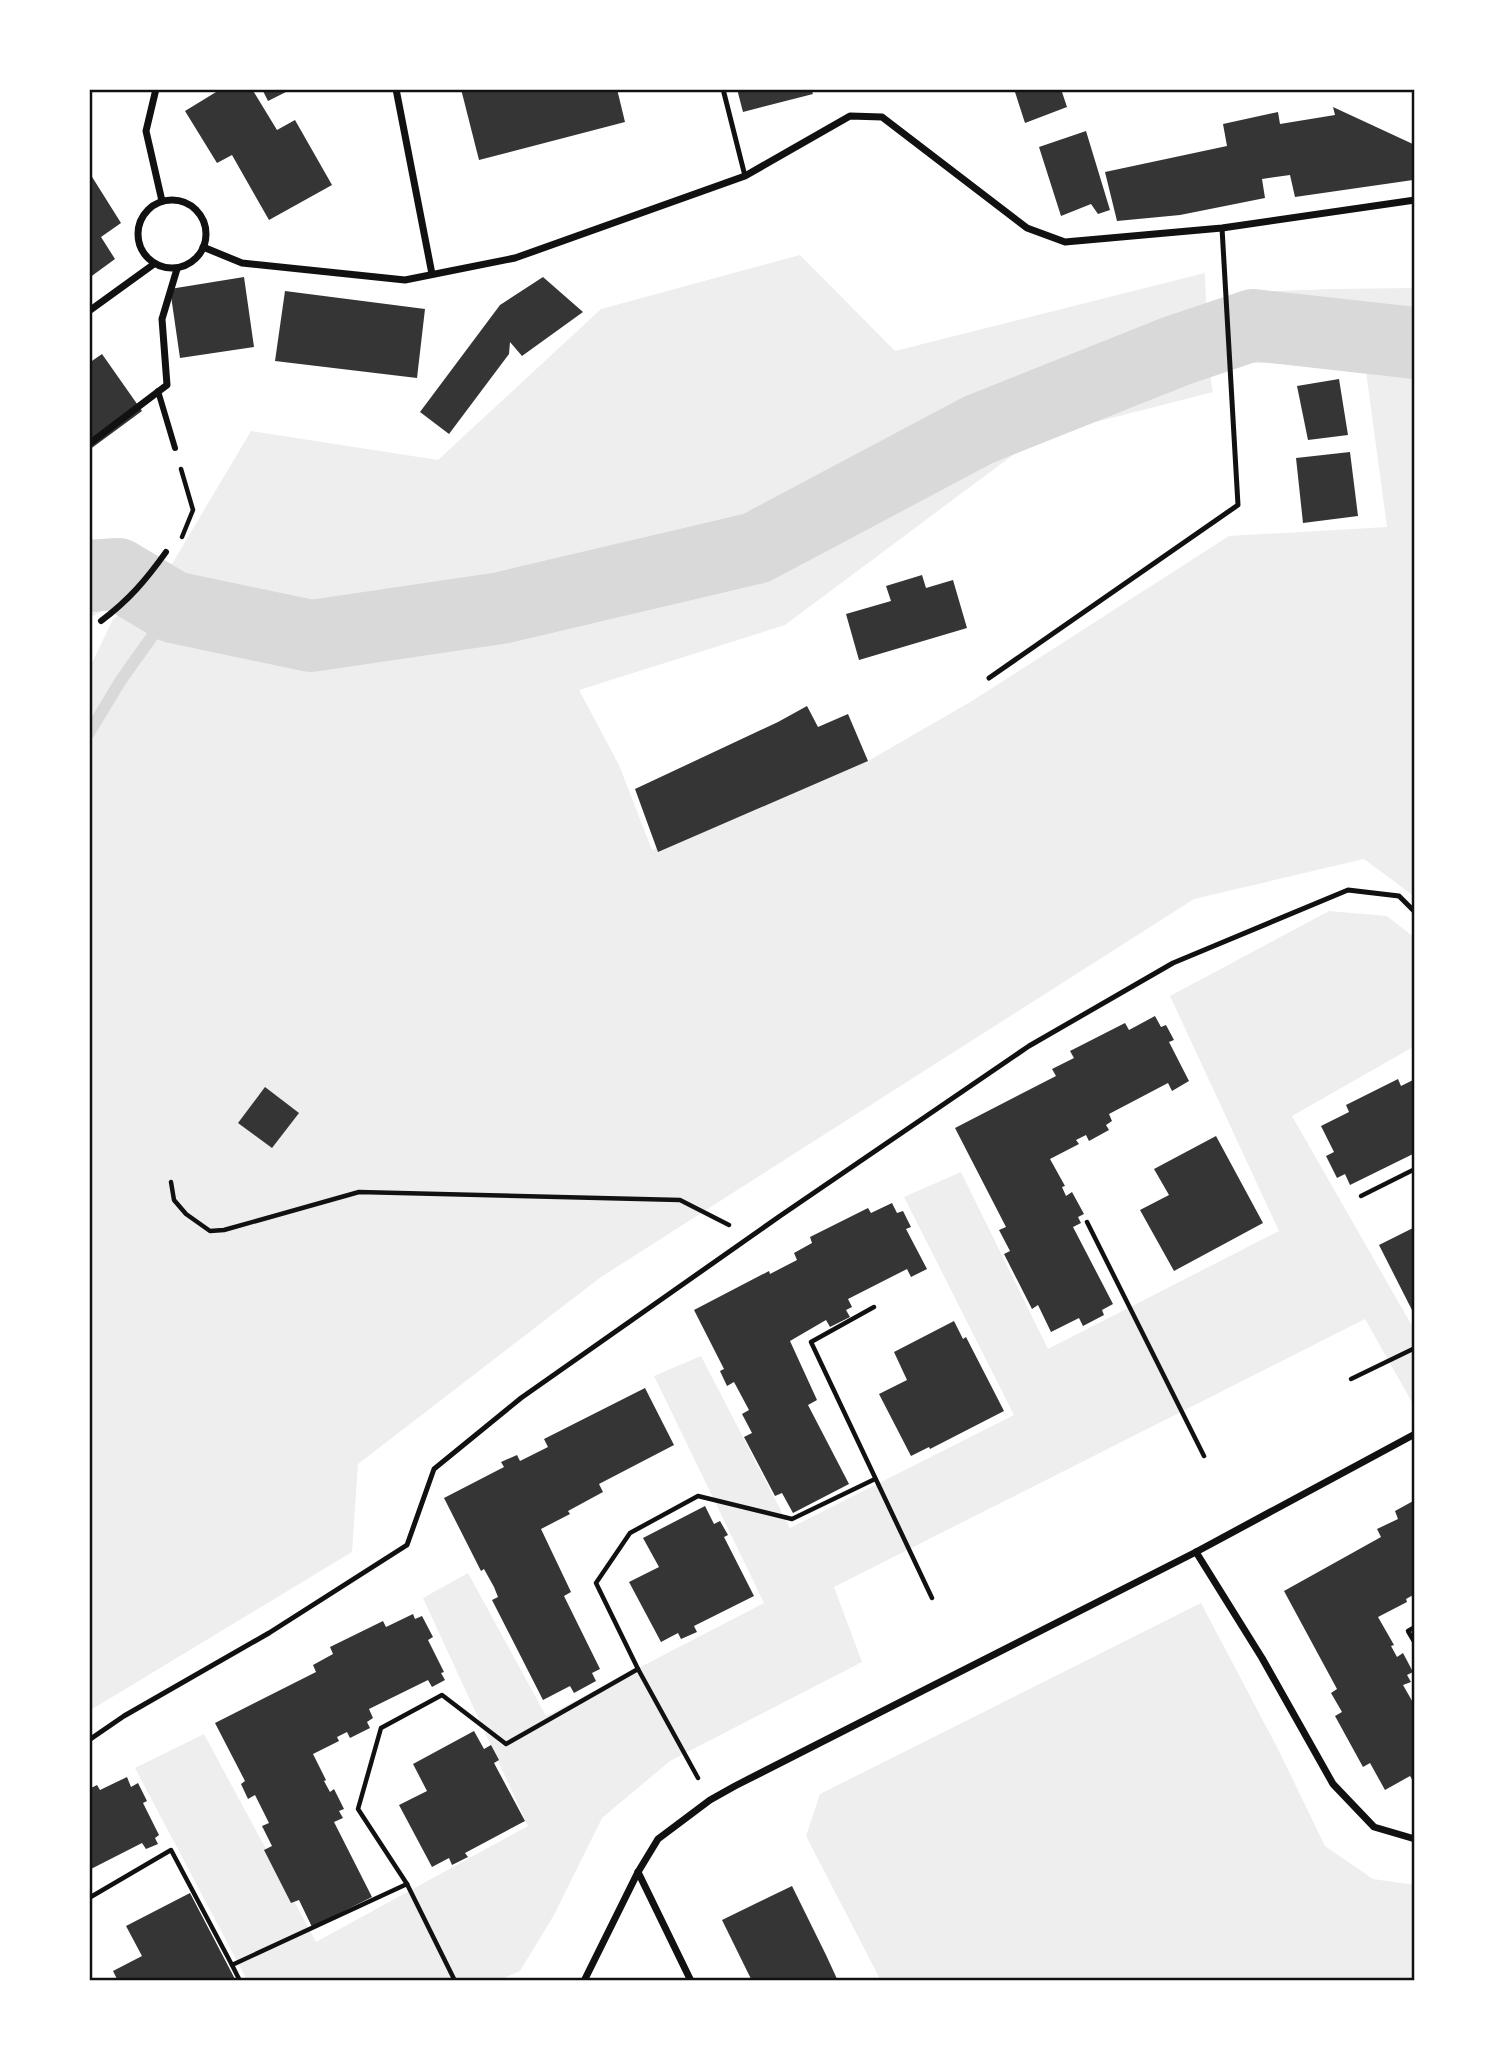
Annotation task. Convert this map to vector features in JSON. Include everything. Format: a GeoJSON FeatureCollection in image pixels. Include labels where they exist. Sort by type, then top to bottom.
{"type":"FeatureCollection","features":[{"type":"Feature","properties":{"kind":"street"},"geometry":{"type":"LineString","coordinates":[[156,89],[146,131],[162,201]]}},
{"type":"Feature","properties":{"kind":"street"},"geometry":{"type":"LineString","coordinates":[[396,89],[432,274]]}},
{"type":"Feature","properties":{"kind":"street"},"geometry":{"type":"LineString","coordinates":[[204,247],[242,263],[405,280],[515,258],[745,176],[850,116],[882,117],[1027,228],[1065,242],[1222,228],[1415,200]]}},
{"type":"Feature","properties":{"kind":"street"},"geometry":{"type":"LineString","coordinates":[[162,201],[184,202],[201,215],[206,236],[204,247],[188,265],[177,269],[165,268],[145,257],[139,247],[138,224],[152,206],[162,201]]}},
{"type":"Feature","properties":{"kind":"street"},"geometry":{"type":"LineString","coordinates":[[89,311],[154,264]]}},
{"type":"Feature","properties":{"kind":"street"},"geometry":{"type":"LineString","coordinates":[[89,444],[167,385],[162,319],[177,269]]}},
{"type":"Feature","properties":{"kind":"street"},"geometry":{"type":"LineString","coordinates":[[159,391],[175,448]]}},
{"type":"Feature","properties":{"kind":"street"},"geometry":{"type":"LineString","coordinates":[[102,621],[144,583],[166,552]]}},
{"type":"Feature","properties":{"kind":"street"},"geometry":{"type":"LineString","coordinates":[[584,1981],[638,1872],[659,1839],[710,1801],[1196,1552],[1415,1434]]}},
{"type":"Feature","properties":{"kind":"street"},"geometry":{"type":"LineString","coordinates":[[1196,1552],[1262,1658],[1333,1784],[1374,1827],[1415,1839]]}},
{"type":"Feature","properties":{"kind":"street"},"geometry":{"type":"LineString","coordinates":[[638,1872],[691,1981]]}},
{"type":"Feature","properties":{"kind":"lane"},"geometry":{"type":"LineString","coordinates":[[723,89],[745,176]]}},
{"type":"Feature","properties":{"kind":"lane"},"geometry":{"type":"LineString","coordinates":[[989,678],[1238,505],[1222,228]]}},
{"type":"Feature","properties":{"kind":"lane"},"geometry":{"type":"LineString","coordinates":[[89,1740],[269,1633],[407,1545],[434,1469],[521,1398],[1029,1046],[1173,963],[1348,890],[1399,896],[1415,912]]}},
{"type":"Feature","properties":{"kind":"path"},"geometry":{"type":"LineString","coordinates":[[166,552],[181,540],[193,510],[175,448]]}},
{"type":"Feature","properties":{"kind":"path"},"geometry":{"type":"LineString","coordinates":[[1361,1196],[1415,1169]]}},
{"type":"Feature","properties":{"kind":"path"},"geometry":{"type":"LineString","coordinates":[[171,1182],[174,1200],[186,1214],[210,1231],[224,1230],[359,1192],[680,1200],[751,1237]]}},
{"type":"Feature","properties":{"kind":"path"},"geometry":{"type":"LineString","coordinates":[[1087,1222],[1204,1456]]}},
{"type":"Feature","properties":{"kind":"path"},"geometry":{"type":"LineString","coordinates":[[874,1307],[811,1342],[932,1598]]}},
{"type":"Feature","properties":{"kind":"path"},"geometry":{"type":"LineString","coordinates":[[1351,1380],[1415,1348]]}},
{"type":"Feature","properties":{"kind":"path"},"geometry":{"type":"LineString","coordinates":[[710,1801],[638,1669],[596,1583],[630,1533],[698,1496],[792,1519],[876,1479]]}},
{"type":"Feature","properties":{"kind":"path"},"geometry":{"type":"LineString","coordinates":[[1415,1627],[1408,1631],[1415,1643]]}},
{"type":"Feature","properties":{"kind":"path"},"geometry":{"type":"LineString","coordinates":[[455,1981],[407,1884],[358,1809],[382,1728],[442,1695],[506,1744],[638,1669]]}},
{"type":"Feature","properties":{"kind":"path"},"geometry":{"type":"LineString","coordinates":[[89,1898],[171,1850],[240,1981]]}},
{"type":"Feature","properties":{"kind":"path"},"geometry":{"type":"LineString","coordinates":[[232,1965],[407,1884]]}},
{"type":"Feature","properties":{"kind":"shaded area"},"geometry":{"type":"Polygon","coordinates":[[[800,255],[895,351],[1205,273],[1208,364],[1213,392],[1037,437],[785,625],[579,690],[619,765],[652,850],[868,761],[972,701],[1229,536],[1387,527],[1365,364],[1254,363],[1252,292],[1415,288],[1415,897],[1364,859],[1194,899],[601,1277],[358,1464],[352,1552],[89,1711],[89,669],[113,619],[135,605],[121,598],[89,619],[89,544],[172,564],[251,431],[438,460],[601,309],[800,255]]]}},
{"type":"Feature","properties":{"kind":"shaded area"},"geometry":{"type":"Polygon","coordinates":[[[1329,911],[1387,916],[1415,938],[1415,1046],[1292,1116],[1415,1331],[1415,1404],[1365,1319],[834,1587],[862,1662],[670,1761],[602,1818],[554,1915],[520,1971],[497,1981],[245,1981],[246,1978],[135,1768],[204,1734],[316,1942],[528,1826],[423,1598],[468,1573],[546,1716],[764,1603],[654,1376],[701,1356],[790,1528],[1014,1415],[904,1197],[961,1172],[1048,1349],[1279,1231],[1170,996],[1329,911]]]}},
{"type":"Feature","properties":{"kind":"shaded area"},"geometry":{"type":"Polygon","coordinates":[[[1201,1603],[1279,1751],[1325,1846],[1373,1879],[1415,1885],[1415,1980],[881,1981],[806,1836],[820,1794],[1201,1603]]]}},
{"type":"Feature","properties":{"kind":"building"},"geometry":{"type":"Polygon","coordinates":[[[221,89],[252,89],[277,130],[295,120],[332,185],[269,220],[232,155],[217,163],[185,111],[221,89]]]}},
{"type":"Feature","properties":{"kind":"building"},"geometry":{"type":"Polygon","coordinates":[[[262,89],[292,89],[268,101],[262,89]]]}},
{"type":"Feature","properties":{"kind":"building"},"geometry":{"type":"Polygon","coordinates":[[[461,89],[617,89],[625,122],[479,160],[461,89]]]}},
{"type":"Feature","properties":{"kind":"building"},"geometry":{"type":"Polygon","coordinates":[[[737,89],[811,89],[813,94],[743,112],[737,89]]]}},
{"type":"Feature","properties":{"kind":"building"},"geometry":{"type":"Polygon","coordinates":[[[1014,89],[1061,89],[1067,107],[1025,123],[1014,89]]]}},
{"type":"Feature","properties":{"kind":"building"},"geometry":{"type":"Polygon","coordinates":[[[1333,107],[1415,145],[1413,180],[1295,197],[1290,175],[1262,179],[1265,198],[1180,215],[1117,221],[1105,172],[1227,146],[1223,124],[1278,112],[1280,124],[1335,115],[1333,107]]]}},
{"type":"Feature","properties":{"kind":"building"},"geometry":{"type":"Polygon","coordinates":[[[1086,131],[1110,210],[1098,214],[1091,204],[1061,216],[1039,147],[1086,131]]]}},
{"type":"Feature","properties":{"kind":"building"},"geometry":{"type":"Polygon","coordinates":[[[89,172],[121,223],[101,237],[115,259],[89,278],[89,172]]]}},
{"type":"Feature","properties":{"kind":"building"},"geometry":{"type":"Polygon","coordinates":[[[244,277],[254,347],[180,358],[170,289],[244,277]]]}},
{"type":"Feature","properties":{"kind":"building"},"geometry":{"type":"Polygon","coordinates":[[[543,277],[583,312],[522,356],[510,342],[509,354],[449,434],[420,412],[500,305],[543,277]]]}},
{"type":"Feature","properties":{"kind":"building"},"geometry":{"type":"Polygon","coordinates":[[[285,291],[425,309],[417,378],[275,361],[285,291]]]}},
{"type":"Feature","properties":{"kind":"building"},"geometry":{"type":"Polygon","coordinates":[[[102,354],[142,411],[89,450],[89,363],[102,354]]]}},
{"type":"Feature","properties":{"kind":"building"},"geometry":{"type":"Polygon","coordinates":[[[1339,379],[1348,435],[1308,440],[1297,386],[1339,379]]]}},
{"type":"Feature","properties":{"kind":"building"},"geometry":{"type":"Polygon","coordinates":[[[1350,452],[1358,516],[1303,523],[1296,458],[1350,452]]]}},
{"type":"Feature","properties":{"kind":"building"},"geometry":{"type":"Polygon","coordinates":[[[922,575],[926,588],[953,580],[967,628],[859,660],[846,614],[891,601],[886,586],[922,575]]]}},
{"type":"Feature","properties":{"kind":"building"},"geometry":{"type":"Polygon","coordinates":[[[807,706],[818,727],[848,714],[868,761],[658,852],[635,789],[807,706]]]}},
{"type":"Feature","properties":{"kind":"building"},"geometry":{"type":"Polygon","coordinates":[[[1155,1016],[1161,1027],[1166,1025],[1174,1040],[1169,1042],[1189,1081],[1172,1091],[1168,1083],[1109,1114],[1112,1121],[1106,1125],[1109,1130],[1089,1141],[1086,1135],[1076,1140],[1079,1144],[1050,1159],[1065,1186],[1062,1187],[1066,1196],[1072,1192],[1084,1214],[1078,1217],[1081,1223],[1073,1227],[1113,1304],[1102,1310],[1104,1315],[1083,1326],[1079,1318],[1051,1332],[1038,1305],[1032,1309],[1004,1254],[1010,1251],[999,1230],[1006,1227],[955,1128],[1056,1076],[1052,1069],[1074,1058],[1070,1051],[1125,1023],[1129,1030],[1155,1016]]]}},
{"type":"Feature","properties":{"kind":"building"},"geometry":{"type":"Polygon","coordinates":[[[1398,1079],[1401,1086],[1415,1079],[1415,1153],[1350,1185],[1345,1174],[1337,1178],[1326,1156],[1334,1152],[1321,1126],[1349,1112],[1346,1105],[1398,1079]]]}},
{"type":"Feature","properties":{"kind":"building"},"geometry":{"type":"Polygon","coordinates":[[[265,1087],[299,1113],[272,1148],[238,1123],[265,1087]]]}},
{"type":"Feature","properties":{"kind":"building"},"geometry":{"type":"Polygon","coordinates":[[[1216,1136],[1263,1223],[1174,1271],[1140,1210],[1169,1195],[1154,1169],[1216,1136]]]}},
{"type":"Feature","properties":{"kind":"building"},"geometry":{"type":"Polygon","coordinates":[[[892,1203],[897,1213],[903,1211],[911,1227],[906,1229],[927,1269],[911,1277],[907,1269],[848,1299],[852,1307],[846,1310],[850,1317],[830,1327],[826,1320],[790,1341],[817,1400],[808,1405],[849,1484],[793,1513],[782,1493],[775,1496],[744,1437],[752,1433],[742,1414],[749,1410],[734,1382],[727,1386],[720,1371],[724,1369],[694,1310],[769,1271],[770,1274],[797,1260],[794,1253],[812,1243],[810,1237],[868,1208],[871,1213],[892,1203]]]}},
{"type":"Feature","properties":{"kind":"building"},"geometry":{"type":"Polygon","coordinates":[[[1415,1227],[1415,1316],[1379,1245],[1415,1227]]]}},
{"type":"Feature","properties":{"kind":"building"},"geometry":{"type":"Polygon","coordinates":[[[954,1321],[963,1339],[966,1337],[1004,1411],[911,1456],[879,1394],[907,1380],[894,1352],[954,1321]]]}},
{"type":"Feature","properties":{"kind":"building"},"geometry":{"type":"Polygon","coordinates":[[[645,1388],[674,1445],[599,1484],[603,1492],[541,1529],[571,1592],[564,1596],[600,1669],[592,1673],[596,1681],[574,1693],[570,1686],[543,1700],[492,1600],[498,1597],[494,1587],[484,1569],[481,1571],[444,1498],[504,1467],[501,1462],[517,1455],[520,1461],[548,1447],[544,1439],[645,1388]]]}},
{"type":"Feature","properties":{"kind":"building"},"geometry":{"type":"Polygon","coordinates":[[[1415,1500],[1415,1594],[1406,1599],[1407,1602],[1378,1617],[1394,1645],[1391,1646],[1397,1657],[1403,1653],[1413,1672],[1407,1675],[1411,1682],[1403,1685],[1415,1706],[1415,1784],[1410,1776],[1385,1790],[1370,1763],[1363,1767],[1335,1716],[1342,1712],[1331,1693],[1337,1689],[1284,1591],[1381,1537],[1377,1529],[1398,1519],[1395,1511],[1415,1500]]]}},
{"type":"Feature","properties":{"kind":"building"},"geometry":{"type":"Polygon","coordinates":[[[705,1506],[714,1524],[720,1521],[728,1535],[724,1537],[754,1596],[694,1626],[697,1632],[681,1639],[678,1633],[661,1642],[629,1582],[659,1567],[643,1538],[705,1506]]]}},
{"type":"Feature","properties":{"kind":"building"},"geometry":{"type":"Polygon","coordinates":[[[413,1614],[415,1619],[422,1616],[433,1637],[428,1640],[444,1672],[441,1673],[445,1680],[432,1687],[428,1680],[369,1709],[373,1718],[367,1722],[370,1728],[350,1738],[347,1732],[337,1737],[339,1741],[313,1754],[330,1792],[334,1789],[344,1809],[339,1811],[343,1818],[334,1822],[372,1897],[312,1927],[299,1900],[291,1903],[264,1850],[272,1846],[262,1826],[269,1823],[255,1795],[248,1799],[241,1784],[245,1781],[215,1723],[316,1672],[313,1665],[333,1654],[330,1647],[383,1621],[386,1627],[413,1614]]]}},
{"type":"Feature","properties":{"kind":"building"},"geometry":{"type":"Polygon","coordinates":[[[474,1731],[484,1749],[491,1745],[499,1760],[494,1763],[525,1821],[465,1853],[468,1857],[452,1865],[449,1858],[432,1867],[399,1805],[427,1791],[413,1764],[474,1731]]]}},
{"type":"Feature","properties":{"kind":"building"},"geometry":{"type":"Polygon","coordinates":[[[127,1777],[131,1787],[138,1783],[147,1801],[143,1803],[159,1835],[155,1838],[158,1844],[146,1849],[142,1843],[89,1870],[89,1789],[97,1785],[100,1790],[127,1777]]]}},
{"type":"Feature","properties":{"kind":"building"},"geometry":{"type":"Polygon","coordinates":[[[792,1886],[838,1981],[752,1981],[722,1920],[792,1886]]]}},
{"type":"Feature","properties":{"kind":"building"},"geometry":{"type":"Polygon","coordinates":[[[190,1893],[236,1981],[118,1981],[113,1971],[142,1956],[126,1926],[190,1893]]]}},
{"type":"Feature","properties":{"kind":"waterway"},"geometry":{"type":"LineString","coordinates":[[89,576],[118,574],[173,607],[311,636],[501,608],[756,548],[978,430],[1176,351],[1253,325],[1415,343]]}},
{"type":"Feature","properties":{"kind":"waterway"},"geometry":{"type":"LineString","coordinates":[[89,733],[121,680],[173,607]]}}]}
